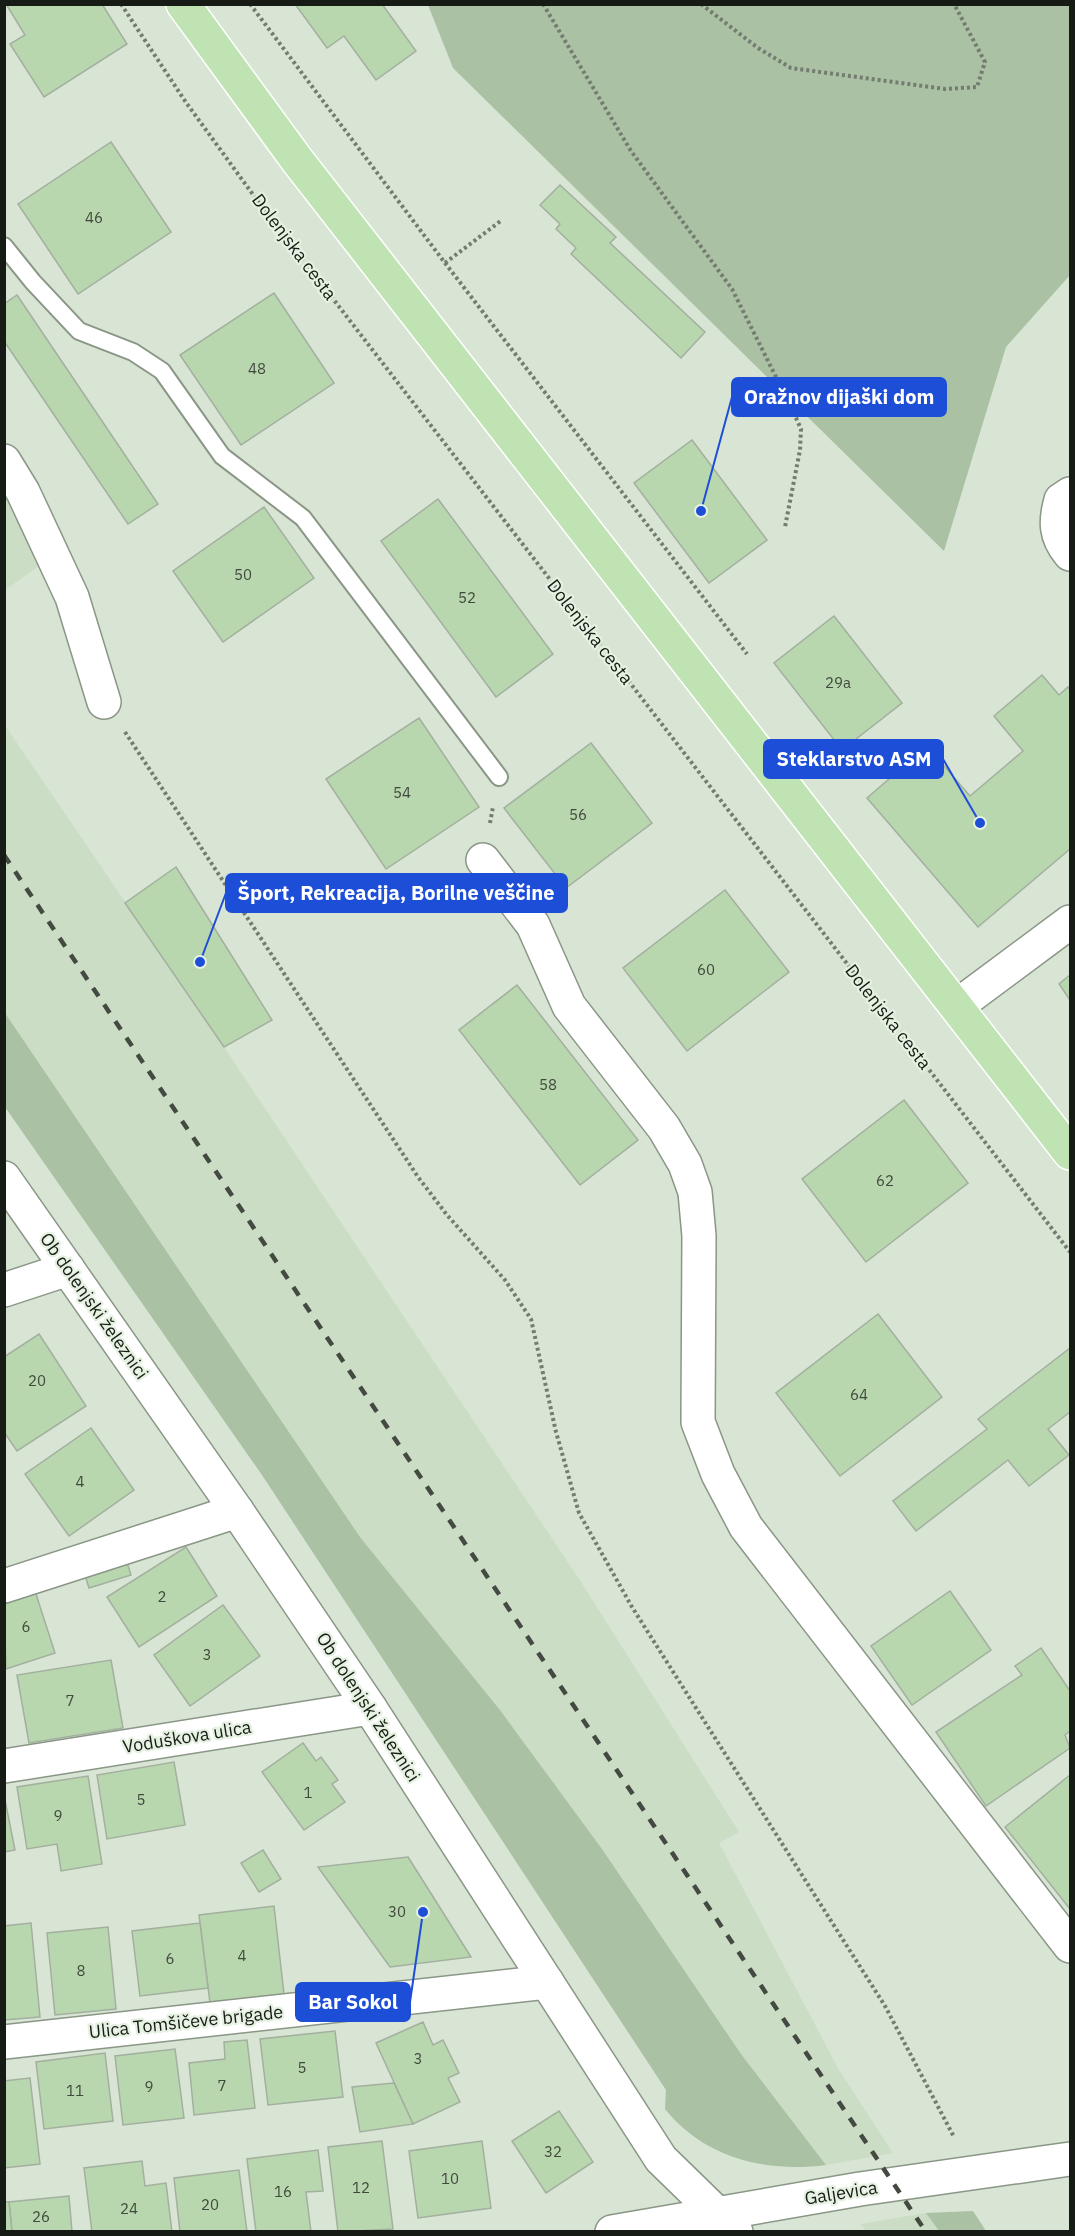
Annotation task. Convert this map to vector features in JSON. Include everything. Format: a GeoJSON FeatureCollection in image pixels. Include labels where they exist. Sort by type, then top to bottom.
{"type":"FeatureCollection","features":[{"type":"Feature","properties":{"kind":"main road"},"geometry":{"type":"LineString","coordinates":[[183,4],[297,160],[1071,1154]]}},
{"type":"Feature","properties":{"kind":"street"},"geometry":{"type":"LineString","coordinates":[[4,461],[23,492],[72,597],[105,702]]}},
{"type":"Feature","properties":{"kind":"street"},"geometry":{"type":"LineString","coordinates":[[1071,494],[1061,500],[1055,521],[1062,544],[1071,554]]}},
{"type":"Feature","properties":{"kind":"street"},"geometry":{"type":"LineString","coordinates":[[483,860],[533,925],[569,1006],[664,1128],[685,1164],[695,1192],[699,1236],[698,1422],[718,1474],[746,1527],[1071,1946]]}},
{"type":"Feature","properties":{"kind":"street"},"geometry":{"type":"LineString","coordinates":[[957,1006],[1071,922]]}},
{"type":"Feature","properties":{"kind":"street","name":"Ob dolenjski železnici"},"geometry":{"type":"LineString","coordinates":[[4,1178],[237,1511],[370,1708],[661,2159],[727,2223]]}},
{"type":"Feature","properties":{"kind":"street"},"geometry":{"type":"LineString","coordinates":[[4,1290],[68,1269]]}},
{"type":"Feature","properties":{"kind":"street"},"geometry":{"type":"LineString","coordinates":[[4,1586],[237,1511]]}},
{"type":"Feature","properties":{"kind":"street","name":"Voduškova ulica"},"geometry":{"type":"LineString","coordinates":[[4,1766],[370,1708]]}},
{"type":"Feature","properties":{"kind":"street","name":"Ulica Tomšičeve brigade"},"geometry":{"type":"LineString","coordinates":[[4,2042],[547,1982]]}},
{"type":"Feature","properties":{"kind":"street","name":"Galjevica"},"geometry":{"type":"LineString","coordinates":[[612,2232],[727,2223],[973,2173],[1071,2159]]}},
{"type":"Feature","properties":{"kind":"lane"},"geometry":{"type":"LineString","coordinates":[[4,246],[33,282],[79,331],[133,352],[162,371],[222,456],[303,518],[500,777]]}},
{"type":"Feature","properties":{"kind":"path","name":"Dolenjska cesta"},"geometry":{"type":"LineString","coordinates":[[121,4],[185,100],[262,207],[1071,1252]]}},
{"type":"Feature","properties":{"kind":"path"},"geometry":{"type":"LineString","coordinates":[[250,4],[445,263],[747,654]]}},
{"type":"Feature","properties":{"kind":"path"},"geometry":{"type":"LineString","coordinates":[[543,4],[630,151],[732,289],[754,328],[779,387],[801,429],[800,450],[785,527]]}},
{"type":"Feature","properties":{"kind":"path"},"geometry":{"type":"LineString","coordinates":[[701,4],[758,48],[791,68],[945,89],[976,87],[986,62],[954,4]]}},
{"type":"Feature","properties":{"kind":"path"},"geometry":{"type":"LineString","coordinates":[[445,263],[502,220]]}},
{"type":"Feature","properties":{"kind":"path"},"geometry":{"type":"LineString","coordinates":[[105,702],[418,1177],[447,1215],[506,1280],[531,1319],[556,1432],[579,1513],[633,1607],[885,2006],[973,2173]]}},
{"type":"Feature","properties":{"kind":"path"},"geometry":{"type":"LineString","coordinates":[[483,860],[500,777]]}},
{"type":"Feature","properties":{"kind":"shaded area"},"geometry":{"type":"Polygon","coordinates":[[[428,5],[1070,5],[1070,275],[1006,347],[944,551],[453,68],[428,5]]]}},
{"type":"Feature","properties":{"kind":"shaded area"},"geometry":{"type":"Polygon","coordinates":[[[4,490],[39,566],[5,590],[4,590],[4,490]]]}},
{"type":"Feature","properties":{"kind":"shaded area"},"geometry":{"type":"Polygon","coordinates":[[[4,724],[224,1047],[581,1582],[739,1832],[719,1843],[839,2070],[893,2153],[826,2165],[741,2054],[602,1849],[500,1710],[360,1537],[5,1013],[4,724]]]}},
{"type":"Feature","properties":{"kind":"shaded area"},"geometry":{"type":"Polygon","coordinates":[[[5,1013],[360,1537],[500,1710],[602,1849],[741,2054],[826,2165],[781,2167],[738,2158],[698,2140],[665,2109],[666,2090],[262,1475],[5,1107],[5,1013]]]}},
{"type":"Feature","properties":{"kind":"shaded area"},"geometry":{"type":"Polygon","coordinates":[[[973,2211],[986,2231],[939,2231],[926,2213],[973,2211]]]}},
{"type":"Feature","properties":{"kind":"shaded area"},"geometry":{"type":"Polygon","coordinates":[[[926,2213],[939,2231],[866,2231],[861,2224],[926,2213]]]}},
{"type":"Feature","properties":{"kind":"building"},"geometry":{"type":"Polygon","coordinates":[[[6,4],[102,4],[127,44],[44,97],[10,44],[25,35],[6,4]]]}},
{"type":"Feature","properties":{"kind":"building"},"geometry":{"type":"Polygon","coordinates":[[[295,4],[382,4],[416,51],[376,80],[344,36],[327,48],[295,4]]]}},
{"type":"Feature","properties":{"kind":"building"},"geometry":{"type":"Polygon","coordinates":[[[111,142],[171,232],[78,294],[18,204],[111,142]]]}},
{"type":"Feature","properties":{"kind":"building"},"geometry":{"type":"Polygon","coordinates":[[[560,185],[616,237],[610,243],[705,332],[681,358],[571,254],[576,248],[556,229],[560,224],[540,205],[560,185]]]}},
{"type":"Feature","properties":{"kind":"building"},"geometry":{"type":"Polygon","coordinates":[[[274,293],[334,383],[241,445],[180,355],[274,293]]]}},
{"type":"Feature","properties":{"kind":"building"},"geometry":{"type":"Polygon","coordinates":[[[17,295],[158,504],[128,524],[4,341],[4,304],[17,295]]]}},
{"type":"Feature","properties":{"kind":"building"},"geometry":{"type":"Polygon","coordinates":[[[692,440],[767,540],[709,583],[634,483],[692,440]]]}},
{"type":"Feature","properties":{"kind":"building"},"geometry":{"type":"Polygon","coordinates":[[[438,499],[553,654],[496,697],[381,541],[438,499]]]}},
{"type":"Feature","properties":{"kind":"building"},"geometry":{"type":"Polygon","coordinates":[[[264,507],[314,578],[223,642],[173,571],[264,507]]]}},
{"type":"Feature","properties":{"kind":"building"},"geometry":{"type":"Polygon","coordinates":[[[834,616],[902,703],[842,750],[774,663],[834,616]]]}},
{"type":"Feature","properties":{"kind":"building"},"geometry":{"type":"Polygon","coordinates":[[[1042,675],[1059,695],[1068,687],[1070,690],[1070,849],[978,927],[867,798],[927,746],[970,796],[1023,751],[994,716],[1042,675]]]}},
{"type":"Feature","properties":{"kind":"building"},"geometry":{"type":"Polygon","coordinates":[[[419,718],[479,807],[386,869],[326,779],[419,718]]]}},
{"type":"Feature","properties":{"kind":"building"},"geometry":{"type":"Polygon","coordinates":[[[591,743],[652,823],[566,888],[504,808],[591,743]]]}},
{"type":"Feature","properties":{"kind":"building"},"geometry":{"type":"Polygon","coordinates":[[[176,867],[272,1020],[224,1047],[125,903],[176,867]]]}},
{"type":"Feature","properties":{"kind":"building"},"geometry":{"type":"Polygon","coordinates":[[[725,890],[789,972],[687,1051],[623,968],[725,890]]]}},
{"type":"Feature","properties":{"kind":"building"},"geometry":{"type":"Polygon","coordinates":[[[1070,975],[1070,1000],[1059,984],[1070,975]]]}},
{"type":"Feature","properties":{"kind":"building"},"geometry":{"type":"Polygon","coordinates":[[[517,985],[638,1140],[580,1185],[459,1030],[517,985]]]}},
{"type":"Feature","properties":{"kind":"building"},"geometry":{"type":"Polygon","coordinates":[[[904,1100],[968,1183],[866,1262],[802,1179],[904,1100]]]}},
{"type":"Feature","properties":{"kind":"building"},"geometry":{"type":"Polygon","coordinates":[[[878,1314],[942,1397],[840,1476],[776,1393],[878,1314]]]}},
{"type":"Feature","properties":{"kind":"building"},"geometry":{"type":"Polygon","coordinates":[[[39,1334],[86,1406],[17,1451],[4,1432],[4,1357],[39,1334]]]}},
{"type":"Feature","properties":{"kind":"building"},"geometry":{"type":"Polygon","coordinates":[[[1070,1348],[1070,1412],[1048,1429],[1069,1455],[1029,1486],[1008,1460],[916,1531],[893,1501],[987,1429],[978,1419],[1070,1348]]]}},
{"type":"Feature","properties":{"kind":"building"},"geometry":{"type":"Polygon","coordinates":[[[91,1428],[134,1490],[69,1536],[25,1474],[91,1428]]]}},
{"type":"Feature","properties":{"kind":"building"},"geometry":{"type":"Polygon","coordinates":[[[186,1547],[217,1596],[139,1647],[107,1597],[186,1547]]]}},
{"type":"Feature","properties":{"kind":"building"},"geometry":{"type":"Polygon","coordinates":[[[125,1556],[131,1575],[89,1588],[83,1569],[125,1556]]]}},
{"type":"Feature","properties":{"kind":"building"},"geometry":{"type":"Polygon","coordinates":[[[35,1591],[55,1653],[6,1669],[4,1601],[35,1591]]]}},
{"type":"Feature","properties":{"kind":"building"},"geometry":{"type":"Polygon","coordinates":[[[950,1591],[991,1650],[912,1705],[871,1646],[950,1591]]]}},
{"type":"Feature","properties":{"kind":"building"},"geometry":{"type":"Polygon","coordinates":[[[223,1605],[260,1656],[190,1706],[154,1655],[223,1605]]]}},
{"type":"Feature","properties":{"kind":"building"},"geometry":{"type":"Polygon","coordinates":[[[1041,1648],[1070,1691],[1070,1731],[1065,1735],[1070,1748],[986,1806],[936,1732],[1022,1675],[1015,1666],[1041,1648]]]}},
{"type":"Feature","properties":{"kind":"building"},"geometry":{"type":"Polygon","coordinates":[[[111,1660],[123,1728],[29,1743],[17,1675],[111,1660]]]}},
{"type":"Feature","properties":{"kind":"building"},"geometry":{"type":"Polygon","coordinates":[[[303,1743],[316,1761],[321,1757],[338,1780],[332,1784],[345,1802],[304,1830],[262,1772],[303,1743]]]}},
{"type":"Feature","properties":{"kind":"building"},"geometry":{"type":"Polygon","coordinates":[[[174,1762],[185,1825],[107,1839],[97,1775],[174,1762]]]}},
{"type":"Feature","properties":{"kind":"building"},"geometry":{"type":"Polygon","coordinates":[[[1070,1775],[1070,1909],[1005,1827],[1070,1775]]]}},
{"type":"Feature","properties":{"kind":"building"},"geometry":{"type":"Polygon","coordinates":[[[88,1776],[102,1864],[61,1871],[57,1844],[27,1849],[17,1787],[88,1776]]]}},
{"type":"Feature","properties":{"kind":"building"},"geometry":{"type":"Polygon","coordinates":[[[4,1795],[15,1850],[4,1852],[4,1795]]]}},
{"type":"Feature","properties":{"kind":"building"},"geometry":{"type":"Polygon","coordinates":[[[263,1850],[281,1879],[259,1892],[241,1863],[263,1850]]]}},
{"type":"Feature","properties":{"kind":"building"},"geometry":{"type":"Polygon","coordinates":[[[408,1857],[471,1957],[390,1967],[318,1867],[408,1857]]]}},
{"type":"Feature","properties":{"kind":"building"},"geometry":{"type":"Polygon","coordinates":[[[274,1906],[284,1994],[210,2003],[199,1915],[274,1906]]]}},
{"type":"Feature","properties":{"kind":"building"},"geometry":{"type":"Polygon","coordinates":[[[31,1923],[40,2017],[4,2020],[4,1926],[31,1923]]]}},
{"type":"Feature","properties":{"kind":"building"},"geometry":{"type":"Polygon","coordinates":[[[200,1923],[208,1988],[140,1996],[132,1931],[200,1923]]]}},
{"type":"Feature","properties":{"kind":"building"},"geometry":{"type":"Polygon","coordinates":[[[108,1927],[116,2009],[55,2015],[47,1933],[108,1927]]]}},
{"type":"Feature","properties":{"kind":"building"},"geometry":{"type":"Polygon","coordinates":[[[423,2022],[433,2045],[443,2040],[459,2073],[448,2078],[460,2102],[413,2124],[376,2043],[423,2022]]]}},
{"type":"Feature","properties":{"kind":"building"},"geometry":{"type":"Polygon","coordinates":[[[335,2031],[343,2097],[268,2105],[260,2039],[335,2031]]]}},
{"type":"Feature","properties":{"kind":"building"},"geometry":{"type":"Polygon","coordinates":[[[247,2040],[255,2108],[194,2115],[189,2063],[225,2059],[224,2042],[247,2040]]]}},
{"type":"Feature","properties":{"kind":"building"},"geometry":{"type":"Polygon","coordinates":[[[175,2049],[184,2118],[123,2125],[115,2056],[175,2049]]]}},
{"type":"Feature","properties":{"kind":"building"},"geometry":{"type":"Polygon","coordinates":[[[105,2053],[113,2121],[44,2129],[36,2062],[105,2053]]]}},
{"type":"Feature","properties":{"kind":"building"},"geometry":{"type":"Polygon","coordinates":[[[30,2078],[40,2164],[4,2168],[4,2081],[30,2078]]]}},
{"type":"Feature","properties":{"kind":"building"},"geometry":{"type":"Polygon","coordinates":[[[394,2083],[413,2124],[360,2132],[352,2087],[394,2083]]]}},
{"type":"Feature","properties":{"kind":"building"},"geometry":{"type":"Polygon","coordinates":[[[559,2111],[593,2162],[546,2193],[512,2141],[559,2111]]]}},
{"type":"Feature","properties":{"kind":"building"},"geometry":{"type":"Polygon","coordinates":[[[382,2141],[393,2229],[338,2232],[328,2147],[382,2141]]]}},
{"type":"Feature","properties":{"kind":"building"},"geometry":{"type":"Polygon","coordinates":[[[482,2141],[491,2208],[418,2218],[409,2151],[482,2141]]]}},
{"type":"Feature","properties":{"kind":"building"},"geometry":{"type":"Polygon","coordinates":[[[318,2150],[323,2191],[306,2192],[311,2232],[256,2232],[247,2159],[318,2150]]]}},
{"type":"Feature","properties":{"kind":"building"},"geometry":{"type":"Polygon","coordinates":[[[142,2161],[145,2186],[166,2183],[172,2232],[92,2232],[84,2168],[142,2161]]]}},
{"type":"Feature","properties":{"kind":"building"},"geometry":{"type":"Polygon","coordinates":[[[239,2170],[247,2232],[180,2232],[174,2178],[239,2170]]]}},
{"type":"Feature","properties":{"kind":"building"},"geometry":{"type":"Polygon","coordinates":[[[69,2196],[72,2232],[12,2232],[9,2202],[69,2196]]]}},
{"type":"Feature","properties":{"kind":"building"},"geometry":{"type":"Polygon","coordinates":[[[4,2202],[9,2202],[12,2232],[4,2232],[4,2202]]]}},
{"type":"Feature","properties":{"kind":"railway"},"geometry":{"type":"LineString","coordinates":[[4,855],[926,2232]]}},
{"type":"Feature","properties":{"kind":"place","name":"Oražnov dijaški dom"},"geometry":{"type":"Point","coordinates":[701,511]}},
{"type":"Feature","properties":{"kind":"place","name":"Steklarstvo ASM"},"geometry":{"type":"Point","coordinates":[980,823]}},
{"type":"Feature","properties":{"kind":"place","name":"Šport, Rekreacija, Borilne veščine"},"geometry":{"type":"Point","coordinates":[200,962]}},
{"type":"Feature","properties":{"kind":"place","name":"Bar Sokol"},"geometry":{"type":"Point","coordinates":[423,1912]}}]}
